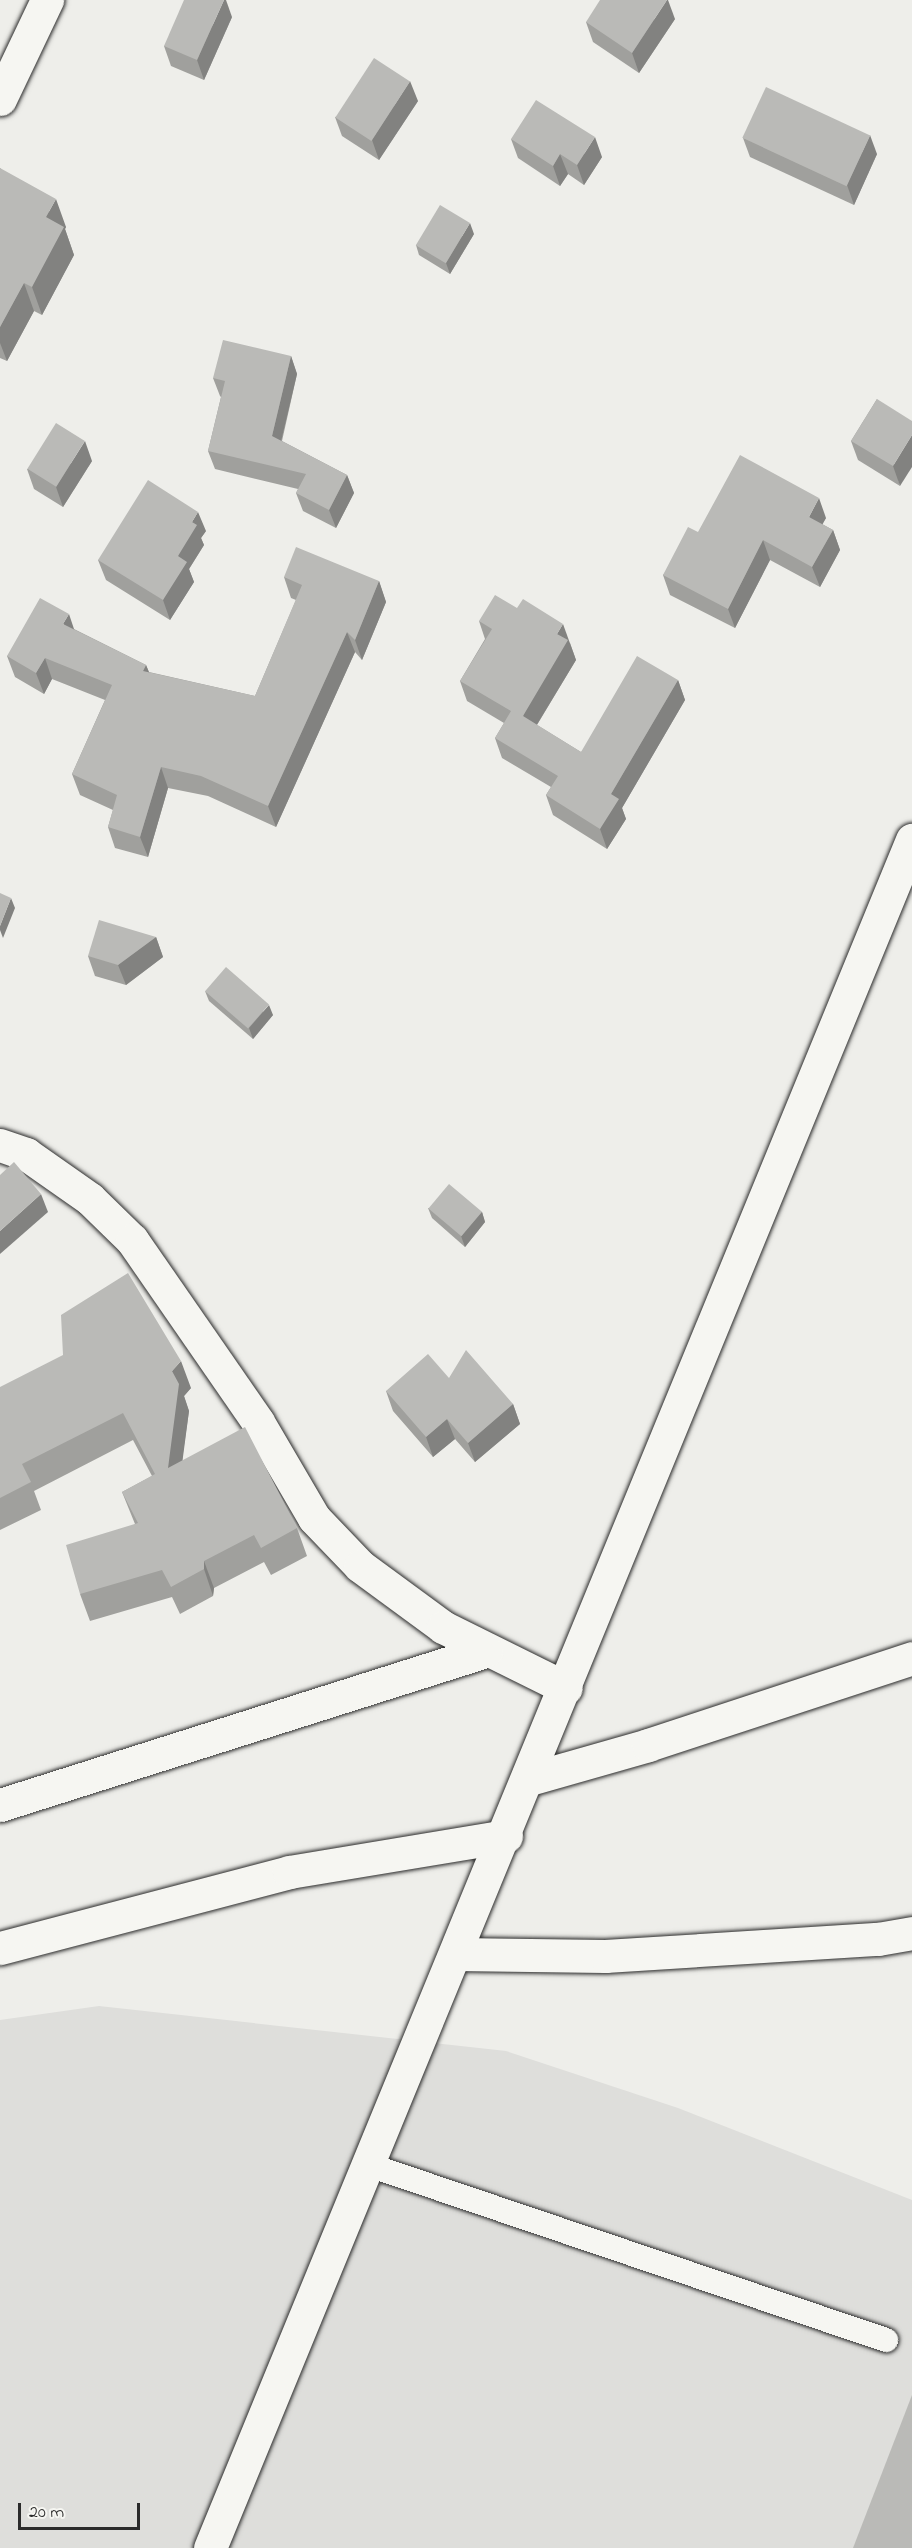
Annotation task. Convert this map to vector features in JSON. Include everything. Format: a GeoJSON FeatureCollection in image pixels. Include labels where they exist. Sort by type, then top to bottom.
{"type":"FeatureCollection","features":[{"type":"Feature","properties":{"kind":"street"},"geometry":{"type":"LineString","coordinates":[[0,99],[47,0]]}},
{"type":"Feature","properties":{"kind":"street"},"geometry":{"type":"LineString","coordinates":[[210,2548],[506,1836],[912,840]]}},
{"type":"Feature","properties":{"kind":"street"},"geometry":{"type":"LineString","coordinates":[[0,1144],[26,1154],[90,1199],[132,1240],[258,1422],[314,1518],[337,1542],[370,1573],[443,1627],[486,1651],[566,1688]]}},
{"type":"Feature","properties":{"kind":"street"},"geometry":{"type":"LineString","coordinates":[[0,1805],[486,1651]]}},
{"type":"Feature","properties":{"kind":"street"},"geometry":{"type":"LineString","coordinates":[[529,1779],[648,1745],[912,1658]]}},
{"type":"Feature","properties":{"kind":"street"},"geometry":{"type":"LineString","coordinates":[[0,1948],[290,1872],[506,1836]]}},
{"type":"Feature","properties":{"kind":"street"},"geometry":{"type":"LineString","coordinates":[[456,1954],[605,1956],[878,1939],[912,1933]]}},
{"type":"Feature","properties":{"kind":"lane"},"geometry":{"type":"LineString","coordinates":[[369,2165],[886,2340]]}},
{"type":"Feature","properties":{"kind":"shaded area"},"geometry":{"type":"Polygon","coordinates":[[[99,2006],[506,2051],[678,2108],[912,2200],[912,2548],[0,2548],[0,2020],[99,2006]]]}},
{"type":"Feature","properties":{"kind":"building"},"geometry":{"type":"Polygon","coordinates":[[[184,0],[224,0],[197,60],[164,46],[184,0]]]}},
{"type":"Feature","properties":{"kind":"building"},"geometry":{"type":"Polygon","coordinates":[[[600,0],[667,0],[632,53],[586,22],[600,0]]]}},
{"type":"Feature","properties":{"kind":"building"},"geometry":{"type":"Polygon","coordinates":[[[374,58],[410,81],[371,141],[335,118],[374,58]]]}},
{"type":"Feature","properties":{"kind":"building"},"geometry":{"type":"Polygon","coordinates":[[[766,87],[870,136],[847,186],[742,138],[766,87]]]}},
{"type":"Feature","properties":{"kind":"building"},"geometry":{"type":"Polygon","coordinates":[[[536,100],[595,137],[577,165],[560,154],[553,166],[511,139],[536,100]]]}},
{"type":"Feature","properties":{"kind":"building"},"geometry":{"type":"Polygon","coordinates":[[[0,168],[56,199],[46,217],[64,227],[32,287],[24,283],[0,327],[0,168]]]}},
{"type":"Feature","properties":{"kind":"building"},"geometry":{"type":"Polygon","coordinates":[[[440,205],[470,223],[446,263],[416,245],[440,205]]]}},
{"type":"Feature","properties":{"kind":"building"},"geometry":{"type":"Polygon","coordinates":[[[223,340],[291,356],[272,436],[347,475],[329,510],[296,493],[306,474],[208,451],[225,381],[213,378],[223,340]]]}},
{"type":"Feature","properties":{"kind":"building"},"geometry":{"type":"Polygon","coordinates":[[[877,399],[912,421],[912,435],[893,466],[851,441],[877,399]]]}},
{"type":"Feature","properties":{"kind":"building"},"geometry":{"type":"Polygon","coordinates":[[[56,423],[85,441],[56,487],[27,469],[56,423]]]}},
{"type":"Feature","properties":{"kind":"building"},"geometry":{"type":"Polygon","coordinates":[[[740,455],[819,498],[809,517],[833,530],[812,567],[763,540],[728,609],[663,575],[688,527],[698,532],[740,455]]]}},
{"type":"Feature","properties":{"kind":"building"},"geometry":{"type":"Polygon","coordinates":[[[148,480],[198,512],[192,522],[197,525],[178,556],[187,562],[163,600],[98,560],[148,480]]]}},
{"type":"Feature","properties":{"kind":"building"},"geometry":{"type":"Polygon","coordinates":[[[296,547],[379,581],[355,640],[347,632],[268,806],[201,776],[161,767],[140,837],[108,827],[117,795],[72,774],[112,685],[45,658],[36,673],[7,656],[40,598],[69,614],[63,624],[146,665],[143,671],[255,696],[302,585],[284,577],[296,547]]]}},
{"type":"Feature","properties":{"kind":"building"},"geometry":{"type":"Polygon","coordinates":[[[495,595],[517,608],[523,599],[563,624],[557,634],[568,640],[523,716],[581,752],[637,656],[678,680],[611,794],[619,799],[600,829],[546,795],[558,776],[495,738],[511,711],[460,681],[492,629],[479,621],[495,595]]]}},
{"type":"Feature","properties":{"kind":"building"},"geometry":{"type":"Polygon","coordinates":[[[0,893],[11,898],[0,926],[0,893]]]}},
{"type":"Feature","properties":{"kind":"building"},"geometry":{"type":"Polygon","coordinates":[[[99,920],[156,937],[118,965],[88,956],[99,920]]]}},
{"type":"Feature","properties":{"kind":"building"},"geometry":{"type":"Polygon","coordinates":[[[226,967],[269,1004],[248,1029],[205,991],[226,967]]]}},
{"type":"Feature","properties":{"kind":"building"},"geometry":{"type":"Polygon","coordinates":[[[14,1162],[41,1194],[0,1231],[0,1175],[14,1162]]]}},
{"type":"Feature","properties":{"kind":"building"},"geometry":{"type":"Polygon","coordinates":[[[449,1184],[482,1212],[461,1236],[428,1209],[449,1184]]]}},
{"type":"Feature","properties":{"kind":"building"},"geometry":{"type":"Polygon","coordinates":[[[128,1273],[181,1361],[172,1371],[179,1384],[168,1468],[245,1427],[297,1528],[261,1548],[254,1535],[204,1561],[204,1569],[171,1587],[162,1570],[80,1594],[66,1545],[138,1523],[122,1492],[155,1474],[123,1413],[22,1464],[31,1482],[0,1498],[0,1387],[63,1355],[61,1315],[128,1273]]]}},
{"type":"Feature","properties":{"kind":"building"},"geometry":{"type":"Polygon","coordinates":[[[466,1350],[513,1404],[468,1443],[447,1419],[426,1437],[386,1391],[428,1354],[449,1378],[466,1350]]]}},
{"type":"Feature","properties":{"kind":"building"},"geometry":{"type":"Polygon","coordinates":[[[912,2395],[912,2548],[853,2548],[912,2395]]]}}]}
